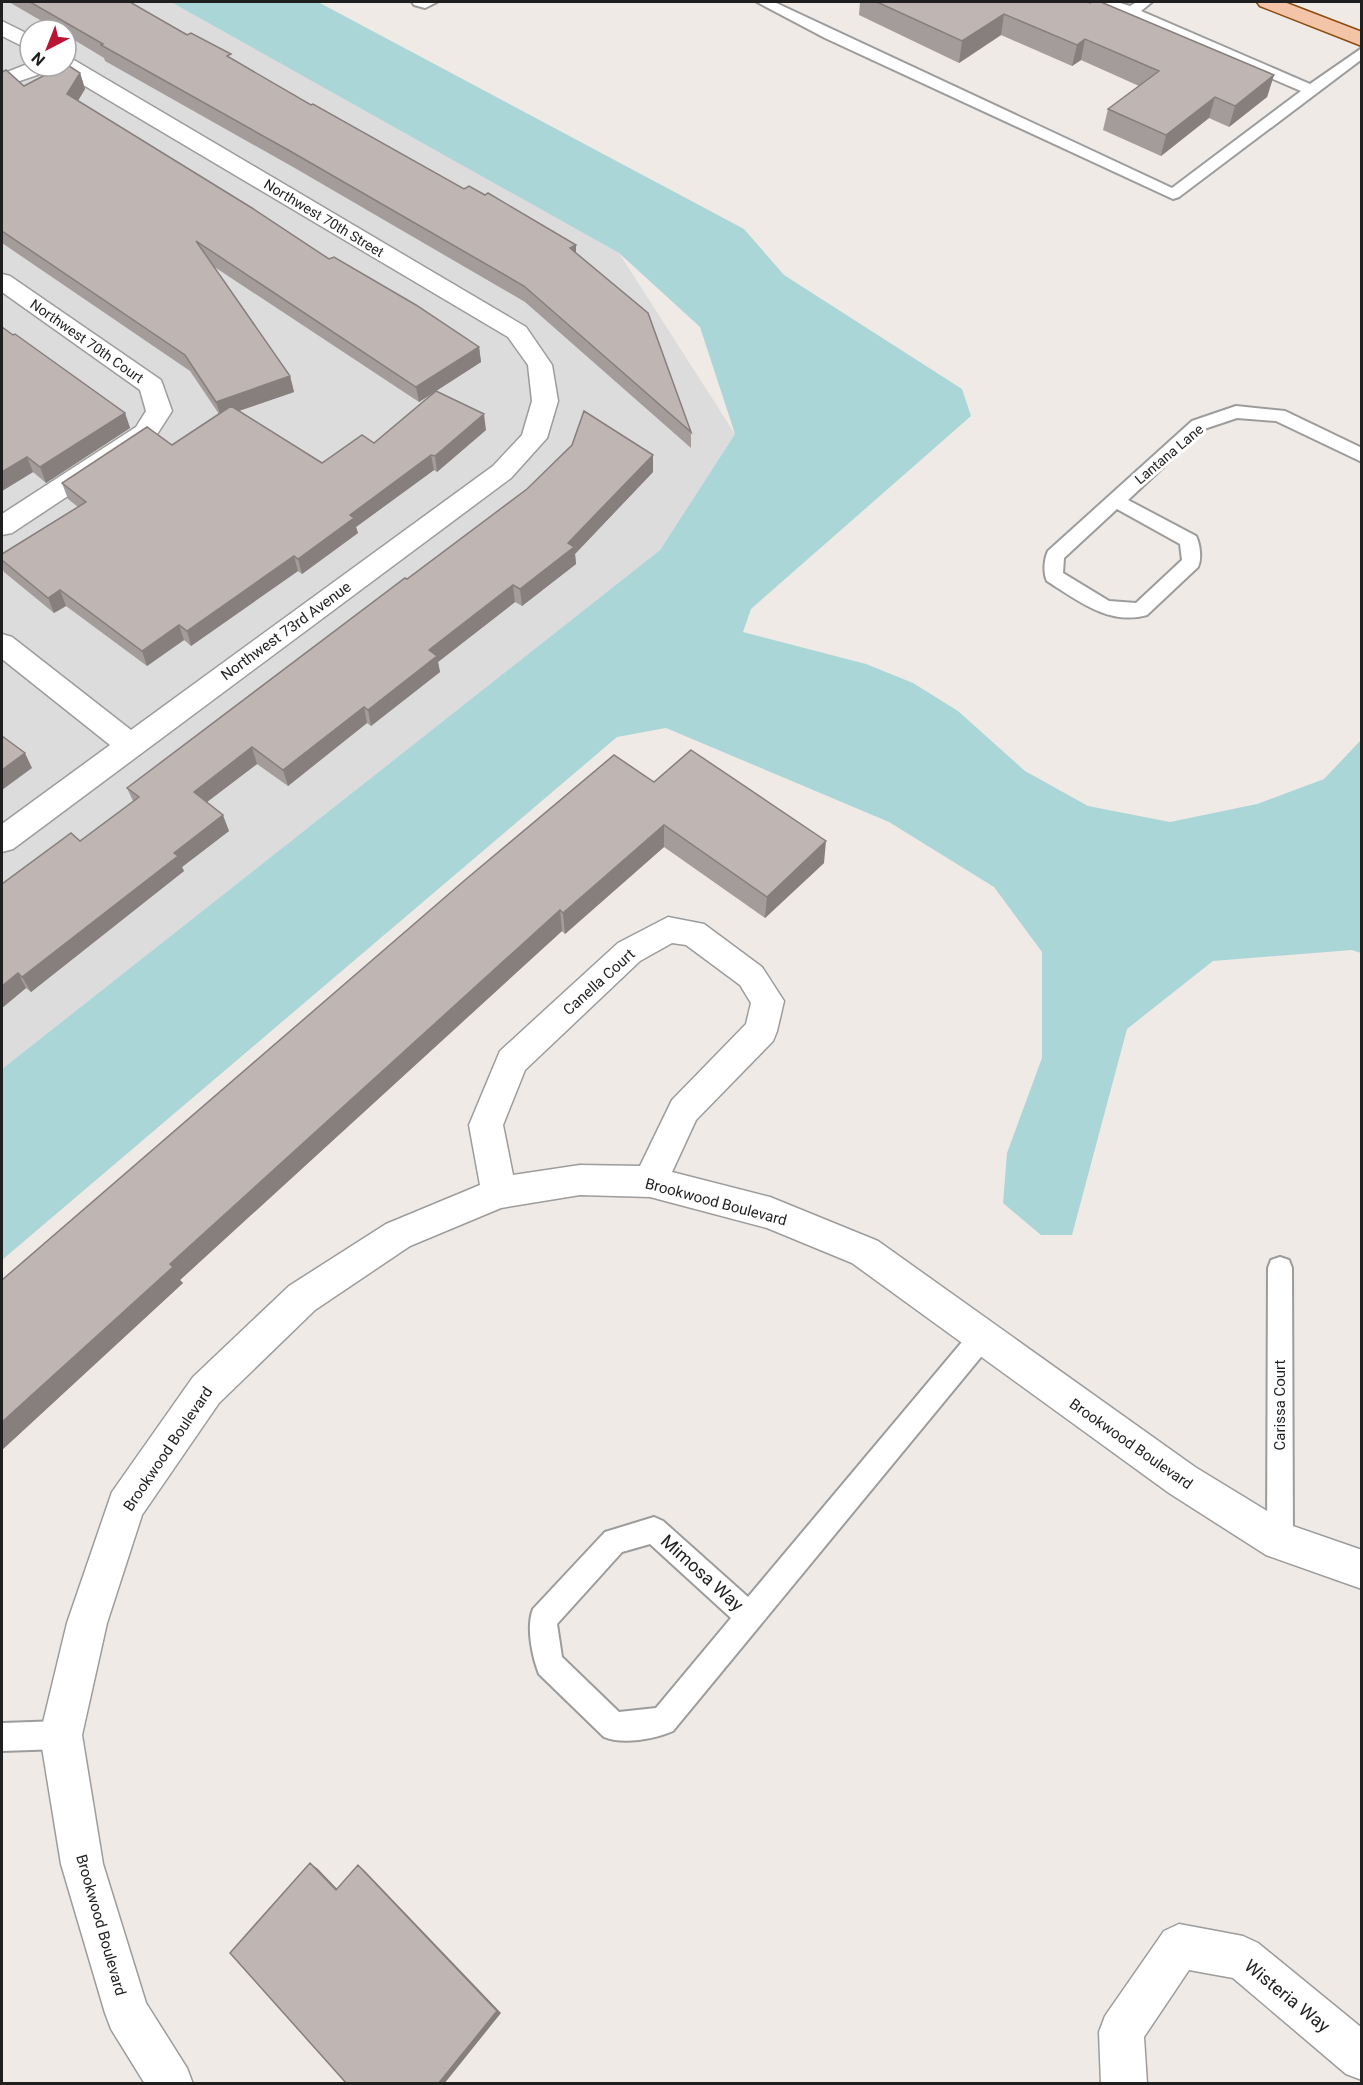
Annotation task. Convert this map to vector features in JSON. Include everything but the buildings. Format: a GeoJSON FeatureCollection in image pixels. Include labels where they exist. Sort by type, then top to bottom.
{"type":"FeatureCollection","features":[{"type":"Feature","properties":{"kind":"main road"},"geometry":{"type":"LineString","coordinates":[[1267,2],[1362,40]]}},
{"type":"Feature","properties":{"kind":"street"},"geometry":{"type":"LineString","coordinates":[[2,27],[18,37]]}},
{"type":"Feature","properties":{"kind":"street","name":"Northwest 70th Street"},"geometry":{"type":"LineString","coordinates":[[78,72],[517,332],[540,365],[545,400]]}},
{"type":"Feature","properties":{"kind":"street"},"geometry":{"type":"LineString","coordinates":[[2,81],[18,75]]}},
{"type":"Feature","properties":{"kind":"street","name":"Northwest 70th Court"},"geometry":{"type":"LineString","coordinates":[[2,281],[152,387],[159,411],[145,433],[2,526]]}},
{"type":"Feature","properties":{"kind":"street","name":"Northwest 73rd Avenue"},"geometry":{"type":"LineString","coordinates":[[2,840],[502,471],[534,438],[545,400]]}},
{"type":"Feature","properties":{"kind":"street"},"geometry":{"type":"LineString","coordinates":[[2,644],[131,746]]}},
{"type":"Feature","properties":{"kind":"street","name":"Canella Court"},"geometry":{"type":"LineString","coordinates":[[499,1193],[486,1125],[512,1061],[629,952],[668,930],[693,933],[751,976],[768,1001],[761,1031],[684,1110],[651,1182]]}},
{"type":"Feature","properties":{"kind":"street","name":"Brookwood Boulevard"},"geometry":{"type":"LineString","coordinates":[[171,2084],[127,2013],[82,1864],[62,1735],[87,1623],[126,1505],[206,1390],[302,1298],[398,1235],[499,1193],[580,1180],[651,1182],[770,1213],[865,1252],[981,1338],[1182,1480],[1281,1541],[1362,1570]]}},
{"type":"Feature","properties":{"kind":"street","name":"Wisteria Way"},"geometry":{"type":"LineString","coordinates":[[1124,2084],[1121,2032],[1179,1946],[1243,1958],[1362,2058]]}},
{"type":"Feature","properties":{"kind":"lane"},"geometry":{"type":"LineString","coordinates":[[419,2],[425,4],[430,2]]}},
{"type":"Feature","properties":{"kind":"lane"},"geometry":{"type":"LineString","coordinates":[[764,2],[830,35],[1173,194],[1362,52]]}},
{"type":"Feature","properties":{"kind":"lane"},"geometry":{"type":"LineString","coordinates":[[1106,2],[1312,90]]}},
{"type":"Feature","properties":{"kind":"lane"},"geometry":{"type":"LineString","coordinates":[[1131,12],[1145,2]]}},
{"type":"Feature","properties":{"kind":"lane","name":"Lantana Lane"},"geometry":{"type":"LineString","coordinates":[[1116,501],[1189,541],[1191,562],[1140,610],[1105,608],[1054,576],[1055,556],[1198,425],[1236,412],[1279,415],[1362,456]]}},
{"type":"Feature","properties":{"kind":"lane","name":"Carissa Court"},"geometry":{"type":"LineString","coordinates":[[1280,1268],[1281,1541]]}},
{"type":"Feature","properties":{"kind":"lane","name":"Mimosa Way"},"geometry":{"type":"LineString","coordinates":[[749,1616],[654,1530],[614,1541],[543,1619],[549,1664],[614,1727],[663,1721],[981,1338]]}},
{"type":"Feature","properties":{"kind":"lane"},"geometry":{"type":"LineString","coordinates":[[2,1737],[62,1735]]}},
{"type":"Feature","properties":{"kind":"shaded area"},"geometry":{"type":"Polygon","coordinates":[[[2,2],[176,2],[619,253],[735,434],[660,550],[2,1069],[2,2]]]}},
{"type":"Feature","properties":{"kind":"water"},"geometry":{"type":"Polygon","coordinates":[[[171,2],[318,2],[744,229],[784,275],[962,389],[971,416],[751,609],[743,632],[866,664],[913,683],[958,711],[1025,771],[1088,806],[1170,822],[1257,804],[1324,779],[1361,740],[1361,953],[1352,950],[1213,961],[1127,1029],[1072,1235],[1041,1235],[1003,1203],[1007,1153],[1042,1058],[1042,952],[994,887],[889,822],[666,728],[617,737],[2,1260],[2,1069],[660,550],[735,434],[700,327],[619,253],[171,2]]]}}]}
